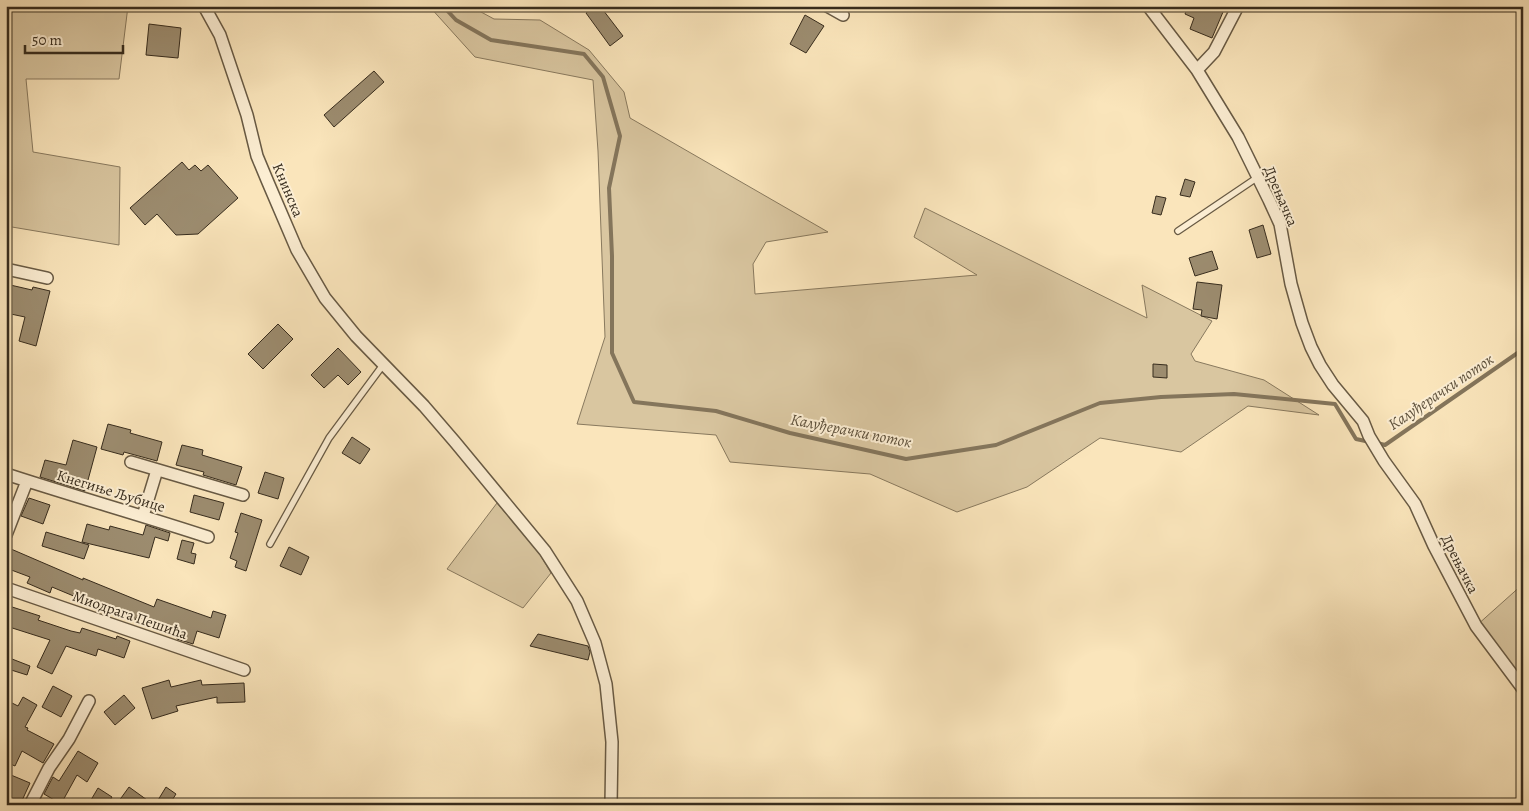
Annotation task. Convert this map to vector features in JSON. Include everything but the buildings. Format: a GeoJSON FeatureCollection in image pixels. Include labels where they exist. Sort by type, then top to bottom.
{"type":"FeatureCollection","features":[{"type":"Feature","properties":{"kind":"street","name":"Книнска"},"geometry":{"type":"LineString","coordinates":[[204,6],[220,35],[247,115],[257,156],[297,250],[325,298],[356,336],[424,406],[455,442],[545,551],[578,601],[595,643],[606,684],[612,742],[611,805]]}},
{"type":"Feature","properties":{"kind":"street"},"geometry":{"type":"LineString","coordinates":[[827,6],[842,15]]}},
{"type":"Feature","properties":{"kind":"street","name":"Дрењачка"},"geometry":{"type":"LineString","coordinates":[[1148,6],[1197,70],[1238,137],[1258,177],[1280,224],[1291,284],[1311,348],[1333,385],[1363,421],[1377,449],[1415,504],[1434,546],[1476,626],[1523,689]]}},
{"type":"Feature","properties":{"kind":"street"},"geometry":{"type":"LineString","coordinates":[[1197,70],[1214,52],[1238,6]]}},
{"type":"Feature","properties":{"kind":"street"},"geometry":{"type":"LineString","coordinates":[[6,268],[47,278]]}},
{"type":"Feature","properties":{"kind":"street"},"geometry":{"type":"LineString","coordinates":[[131,462],[243,495]]}},
{"type":"Feature","properties":{"kind":"street"},"geometry":{"type":"LineString","coordinates":[[143,516],[157,470]]}},
{"type":"Feature","properties":{"kind":"street","name":"Кнегиње Љубице"},"geometry":{"type":"LineString","coordinates":[[6,474],[87,501],[143,516],[208,537]]}},
{"type":"Feature","properties":{"kind":"street"},"geometry":{"type":"LineString","coordinates":[[6,535],[27,481]]}},
{"type":"Feature","properties":{"kind":"street","name":"Миодрага Пешића"},"geometry":{"type":"LineString","coordinates":[[6,588],[244,670]]}},
{"type":"Feature","properties":{"kind":"street"},"geometry":{"type":"LineString","coordinates":[[30,805],[49,768],[70,739],[89,701]]}},
{"type":"Feature","properties":{"kind":"lane"},"geometry":{"type":"LineString","coordinates":[[1178,231],[1258,177]]}},
{"type":"Feature","properties":{"kind":"lane"},"geometry":{"type":"LineString","coordinates":[[270,544],[329,438],[383,365]]}},
{"type":"Feature","properties":{"kind":"shaded area"},"geometry":{"type":"Polygon","coordinates":[[[6,6],[128,6],[119,79],[26,79],[33,152],[120,167],[119,245],[6,226],[6,6]]]}},
{"type":"Feature","properties":{"kind":"shaded area"},"geometry":{"type":"Polygon","coordinates":[[[429,6],[470,6],[494,19],[540,20],[589,50],[624,92],[630,118],[828,232],[766,242],[753,264],[755,294],[977,275],[914,237],[925,208],[1147,318],[1142,285],[1212,321],[1191,354],[1195,361],[1264,380],[1319,415],[1248,406],[1181,452],[1100,438],[1027,487],[957,512],[870,474],[730,462],[716,435],[577,424],[605,337],[598,151],[593,80],[475,57],[429,6]]]}},
{"type":"Feature","properties":{"kind":"shaded area"},"geometry":{"type":"Polygon","coordinates":[[[497,503],[539,553],[551,573],[523,608],[447,569],[497,503]]]}},
{"type":"Feature","properties":{"kind":"shaded area"},"geometry":{"type":"Polygon","coordinates":[[[1523,584],[1523,689],[1476,626],[1523,584]]]}},
{"type":"Feature","properties":{"kind":"waterway","name":"Калуђерачки поток"},"geometry":{"type":"LineString","coordinates":[[443,6],[456,20],[491,40],[584,54],[603,77],[620,136],[609,188],[612,256],[612,353],[634,402],[716,411],[790,433],[906,459],[996,445],[1100,403],[1161,397],[1234,394],[1335,404],[1356,439],[1370,442]]}},
{"type":"Feature","properties":{"kind":"waterway","name":"Калуђерачки поток"},"geometry":{"type":"LineString","coordinates":[[1377,443],[1385,445],[1523,351]]}}]}
